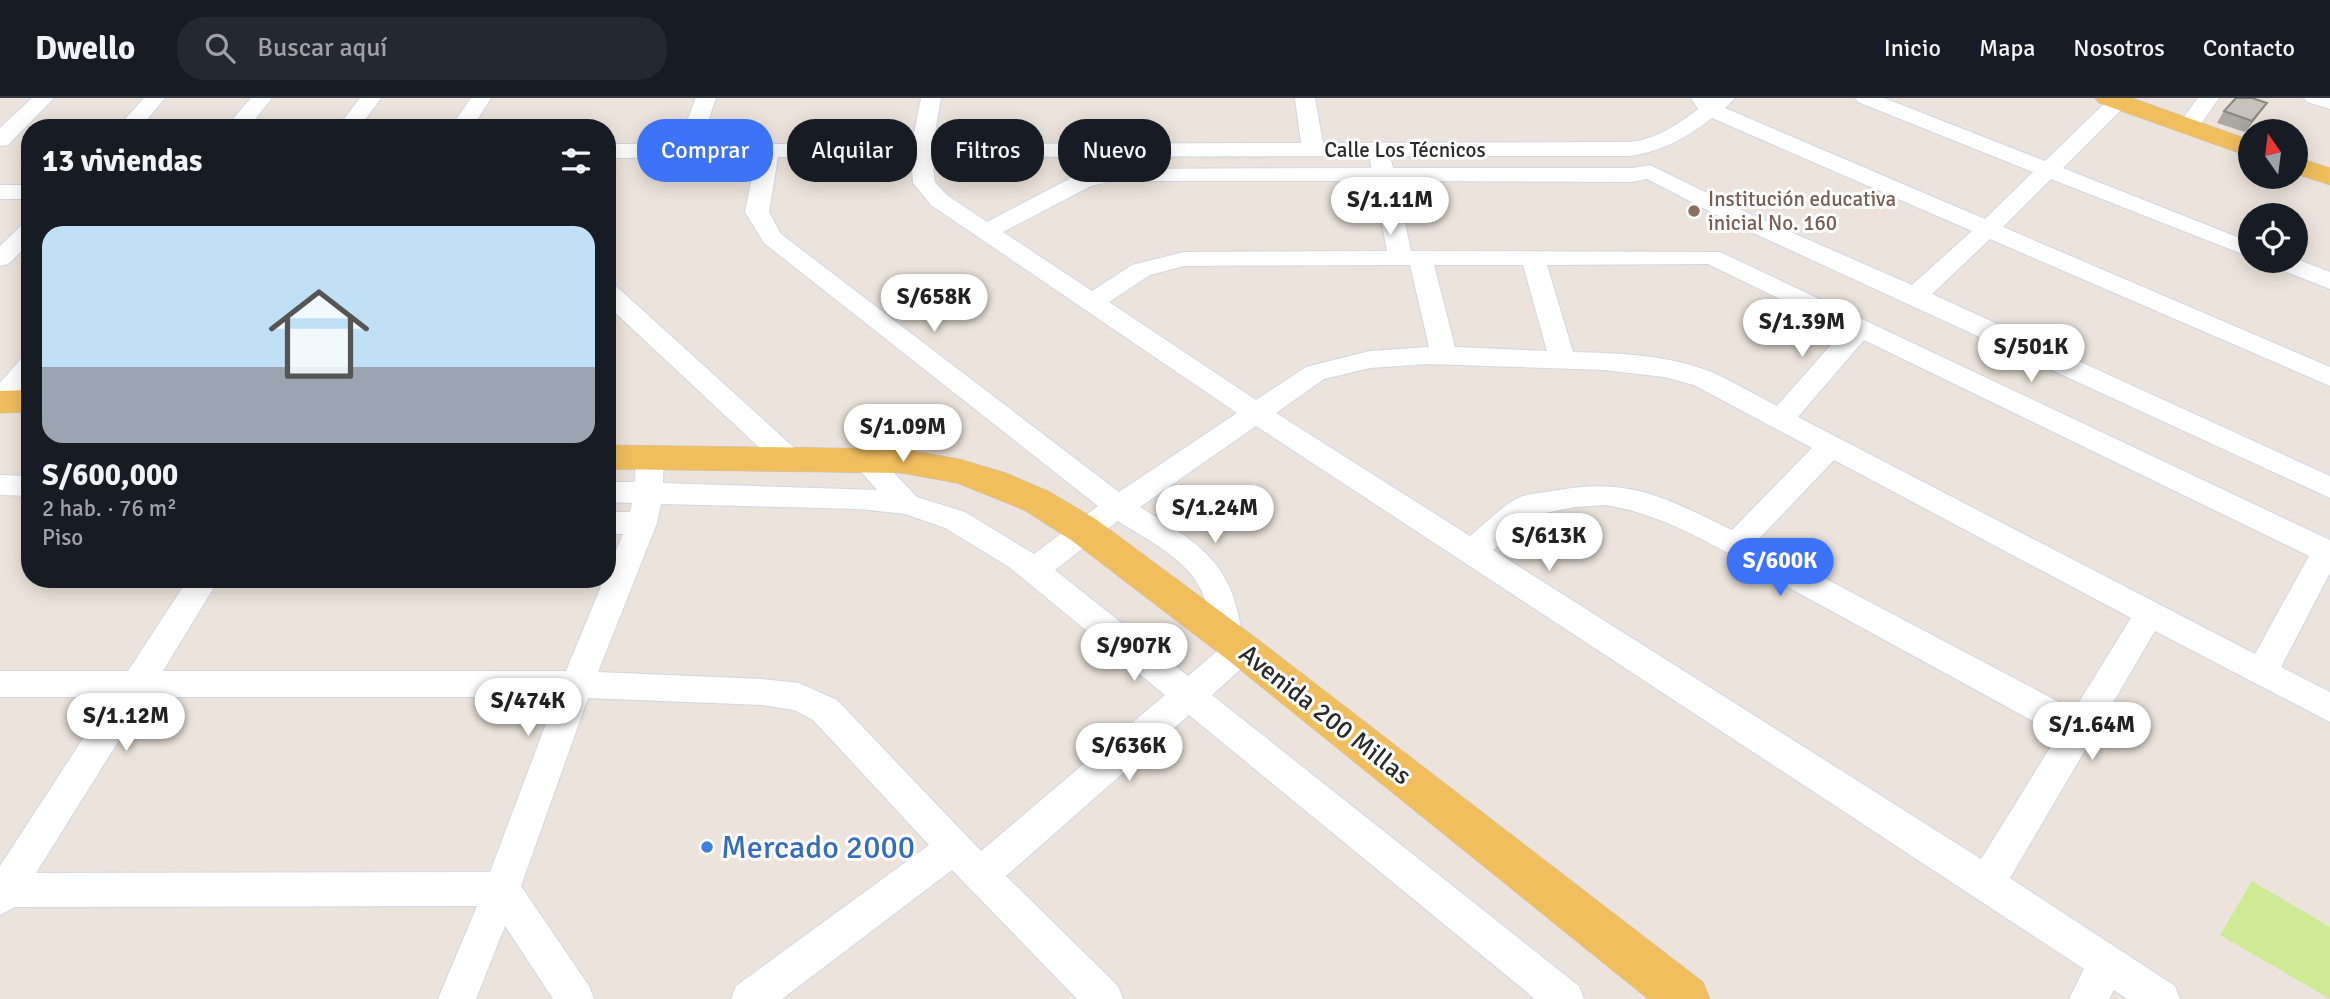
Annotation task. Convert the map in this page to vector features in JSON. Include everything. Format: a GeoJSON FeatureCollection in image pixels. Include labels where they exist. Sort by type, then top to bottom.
{"type":"FeatureCollection","features":[{"type":"Feature","properties":{"kind":"main road"},"geometry":{"type":"LineString","coordinates":[[2113,100],[2238,145]]}},
{"type":"Feature","properties":{"kind":"main road"},"geometry":{"type":"LineString","coordinates":[[2308,169],[2330,177]]}},
{"type":"Feature","properties":{"kind":"main road"},"geometry":{"type":"LineString","coordinates":[[0,401],[21,401]]}},
{"type":"Feature","properties":{"kind":"main road","name":"Avenida 200 Millas"},"geometry":{"type":"LineString","coordinates":[[616,465],[647,491],[789,459],[864,459],[928,464],[994,482],[1037,501],[1084,530],[1234,643],[1686,999]]}},
{"type":"Feature","properties":{"kind":"street"},"geometry":{"type":"LineString","coordinates":[[22,119],[44,98]]}},
{"type":"Feature","properties":{"kind":"street"},"geometry":{"type":"LineString","coordinates":[[136,119],[155,98]]}},
{"type":"Feature","properties":{"kind":"street"},"geometry":{"type":"LineString","coordinates":[[244,119],[262,98]]}},
{"type":"Feature","properties":{"kind":"street"},"geometry":{"type":"LineString","coordinates":[[355,119],[371,98]]}},
{"type":"Feature","properties":{"kind":"street"},"geometry":{"type":"LineString","coordinates":[[467,119],[481,98]]}},
{"type":"Feature","properties":{"kind":"street"},"geometry":{"type":"LineString","coordinates":[[698,119],[706,98]]}},
{"type":"Feature","properties":{"kind":"street"},"geometry":{"type":"LineString","coordinates":[[931,98],[920,152],[924,183],[939,200],[1256,413],[1987,883],[2161,999]]}},
{"type":"Feature","properties":{"kind":"street"},"geometry":{"type":"LineString","coordinates":[[1305,98],[1313,150]]}},
{"type":"Feature","properties":{"kind":"street"},"geometry":{"type":"LineString","coordinates":[[1865,98],[2238,245]]}},
{"type":"Feature","properties":{"kind":"street"},"geometry":{"type":"LineString","coordinates":[[2188,127],[2209,98]]}},
{"type":"Feature","properties":{"kind":"street"},"geometry":{"type":"LineString","coordinates":[[2314,98],[2330,103]]}},
{"type":"Feature","properties":{"kind":"street"},"geometry":{"type":"LineString","coordinates":[[1915,296],[1988,229],[2113,100]]}},
{"type":"Feature","properties":{"kind":"street"},"geometry":{"type":"LineString","coordinates":[[1712,102],[1988,229],[2330,377]]}},
{"type":"Feature","properties":{"kind":"street","name":"Calle Los Técnicos"},"geometry":{"type":"LineString","coordinates":[[773,150],[1378,150],[1648,160],[1712,102]]}},
{"type":"Feature","properties":{"kind":"street"},"geometry":{"type":"LineString","coordinates":[[0,140],[21,120]]}},
{"type":"Feature","properties":{"kind":"street"},"geometry":{"type":"LineString","coordinates":[[1378,150],[1383,175],[1444,355]]}},
{"type":"Feature","properties":{"kind":"street","name":"Calle Los Técnicos"},"geometry":{"type":"LineString","coordinates":[[616,151],[637,151]]}},
{"type":"Feature","properties":{"kind":"street"},"geometry":{"type":"LineString","coordinates":[[987,231],[1096,176],[1632,175],[1648,160],[1744,220],[2328,482]]}},
{"type":"Feature","properties":{"kind":"street"},"geometry":{"type":"LineString","coordinates":[[762,182],[757,212],[772,238],[1120,508],[1161,535],[1205,570],[1215,584],[1222,602],[1234,643],[1190,694],[980,875]]}},
{"type":"Feature","properties":{"kind":"street"},"geometry":{"type":"LineString","coordinates":[[0,192],[21,192]]}},
{"type":"Feature","properties":{"kind":"street"},"geometry":{"type":"LineString","coordinates":[[1712,257],[1744,220]]}},
{"type":"Feature","properties":{"kind":"street"},"geometry":{"type":"LineString","coordinates":[[0,260],[21,239]]}},
{"type":"Feature","properties":{"kind":"street"},"geometry":{"type":"LineString","coordinates":[[1092,302],[1140,270],[1184,259],[1712,257],[1859,330],[2328,552],[2263,671]]}},
{"type":"Feature","properties":{"kind":"street"},"geometry":{"type":"LineString","coordinates":[[1534,259],[1563,360]]}},
{"type":"Feature","properties":{"kind":"street"},"geometry":{"type":"LineString","coordinates":[[2308,273],[2330,281]]}},
{"type":"Feature","properties":{"kind":"street"},"geometry":{"type":"LineString","coordinates":[[616,299],[789,459]]}},
{"type":"Feature","properties":{"kind":"street"},"geometry":{"type":"LineString","coordinates":[[1780,420],[1859,330]]}},
{"type":"Feature","properties":{"kind":"street"},"geometry":{"type":"LineString","coordinates":[[1034,570],[1084,530],[1315,373],[1336,366],[1444,355],[1645,364],[1678,370],[1703,379],[2330,708]]}},
{"type":"Feature","properties":{"kind":"street"},"geometry":{"type":"LineString","coordinates":[[0,401],[21,376]]}},
{"type":"Feature","properties":{"kind":"street"},"geometry":{"type":"LineString","coordinates":[[1736,545],[1830,447]]}},
{"type":"Feature","properties":{"kind":"street"},"geometry":{"type":"LineString","coordinates":[[864,459],[907,504]]}},
{"type":"Feature","properties":{"kind":"street"},"geometry":{"type":"LineString","coordinates":[[616,516],[647,491]]}},
{"type":"Feature","properties":{"kind":"street"},"geometry":{"type":"LineString","coordinates":[[616,576],[647,491]]}},
{"type":"Feature","properties":{"kind":"street"},"geometry":{"type":"LineString","coordinates":[[616,492],[860,499],[907,504],[955,520],[1034,570],[1565,999]]}},
{"type":"Feature","properties":{"kind":"street"},"geometry":{"type":"LineString","coordinates":[[1470,552],[1527,506],[1606,495],[1633,499],[1664,510],[1736,545],[2080,730]]}},
{"type":"Feature","properties":{"kind":"street"},"geometry":{"type":"LineString","coordinates":[[1,893],[198,588]]}},
{"type":"Feature","properties":{"kind":"street"},"geometry":{"type":"LineString","coordinates":[[457,999],[502,888],[612,588]]}},
{"type":"Feature","properties":{"kind":"street"},"geometry":{"type":"LineString","coordinates":[[1987,883],[2150,613]]}},
{"type":"Feature","properties":{"kind":"street"},"geometry":{"type":"LineString","coordinates":[[0,684],[577,684],[762,692],[799,697],[825,710],[980,875],[1104,999]]}},
{"type":"Feature","properties":{"kind":"street"},"geometry":{"type":"LineString","coordinates":[[750,999],[955,847]]}},
{"type":"Feature","properties":{"kind":"street"},"geometry":{"type":"LineString","coordinates":[[1,893],[502,888]]}},
{"type":"Feature","properties":{"kind":"street"},"geometry":{"type":"LineString","coordinates":[[502,888],[575,999]]}},
{"type":"Feature","properties":{"kind":"street"},"geometry":{"type":"LineString","coordinates":[[2088,999],[2108,964]]}},
{"type":"Feature","properties":{"kind":"green space"},"geometry":{"type":"Polygon","coordinates":[[[2252,881],[2330,927],[2330,999],[2220,935],[2252,881]]]}},
{"type":"Feature","properties":{"kind":"building"},"geometry":{"type":"Polygon","coordinates":[[[2236,98],[2252,98],[2267,103],[2254,119],[2224,111],[2236,98]]]}},
{"type":"Feature","properties":{"kind":"place","name":"Institución educativa inicial No. 160"},"geometry":{"type":"Point","coordinates":[1694,211]}},
{"type":"Feature","properties":{"kind":"place","name":"Mercado 2000"},"geometry":{"type":"Point","coordinates":[707,847]}}]}
